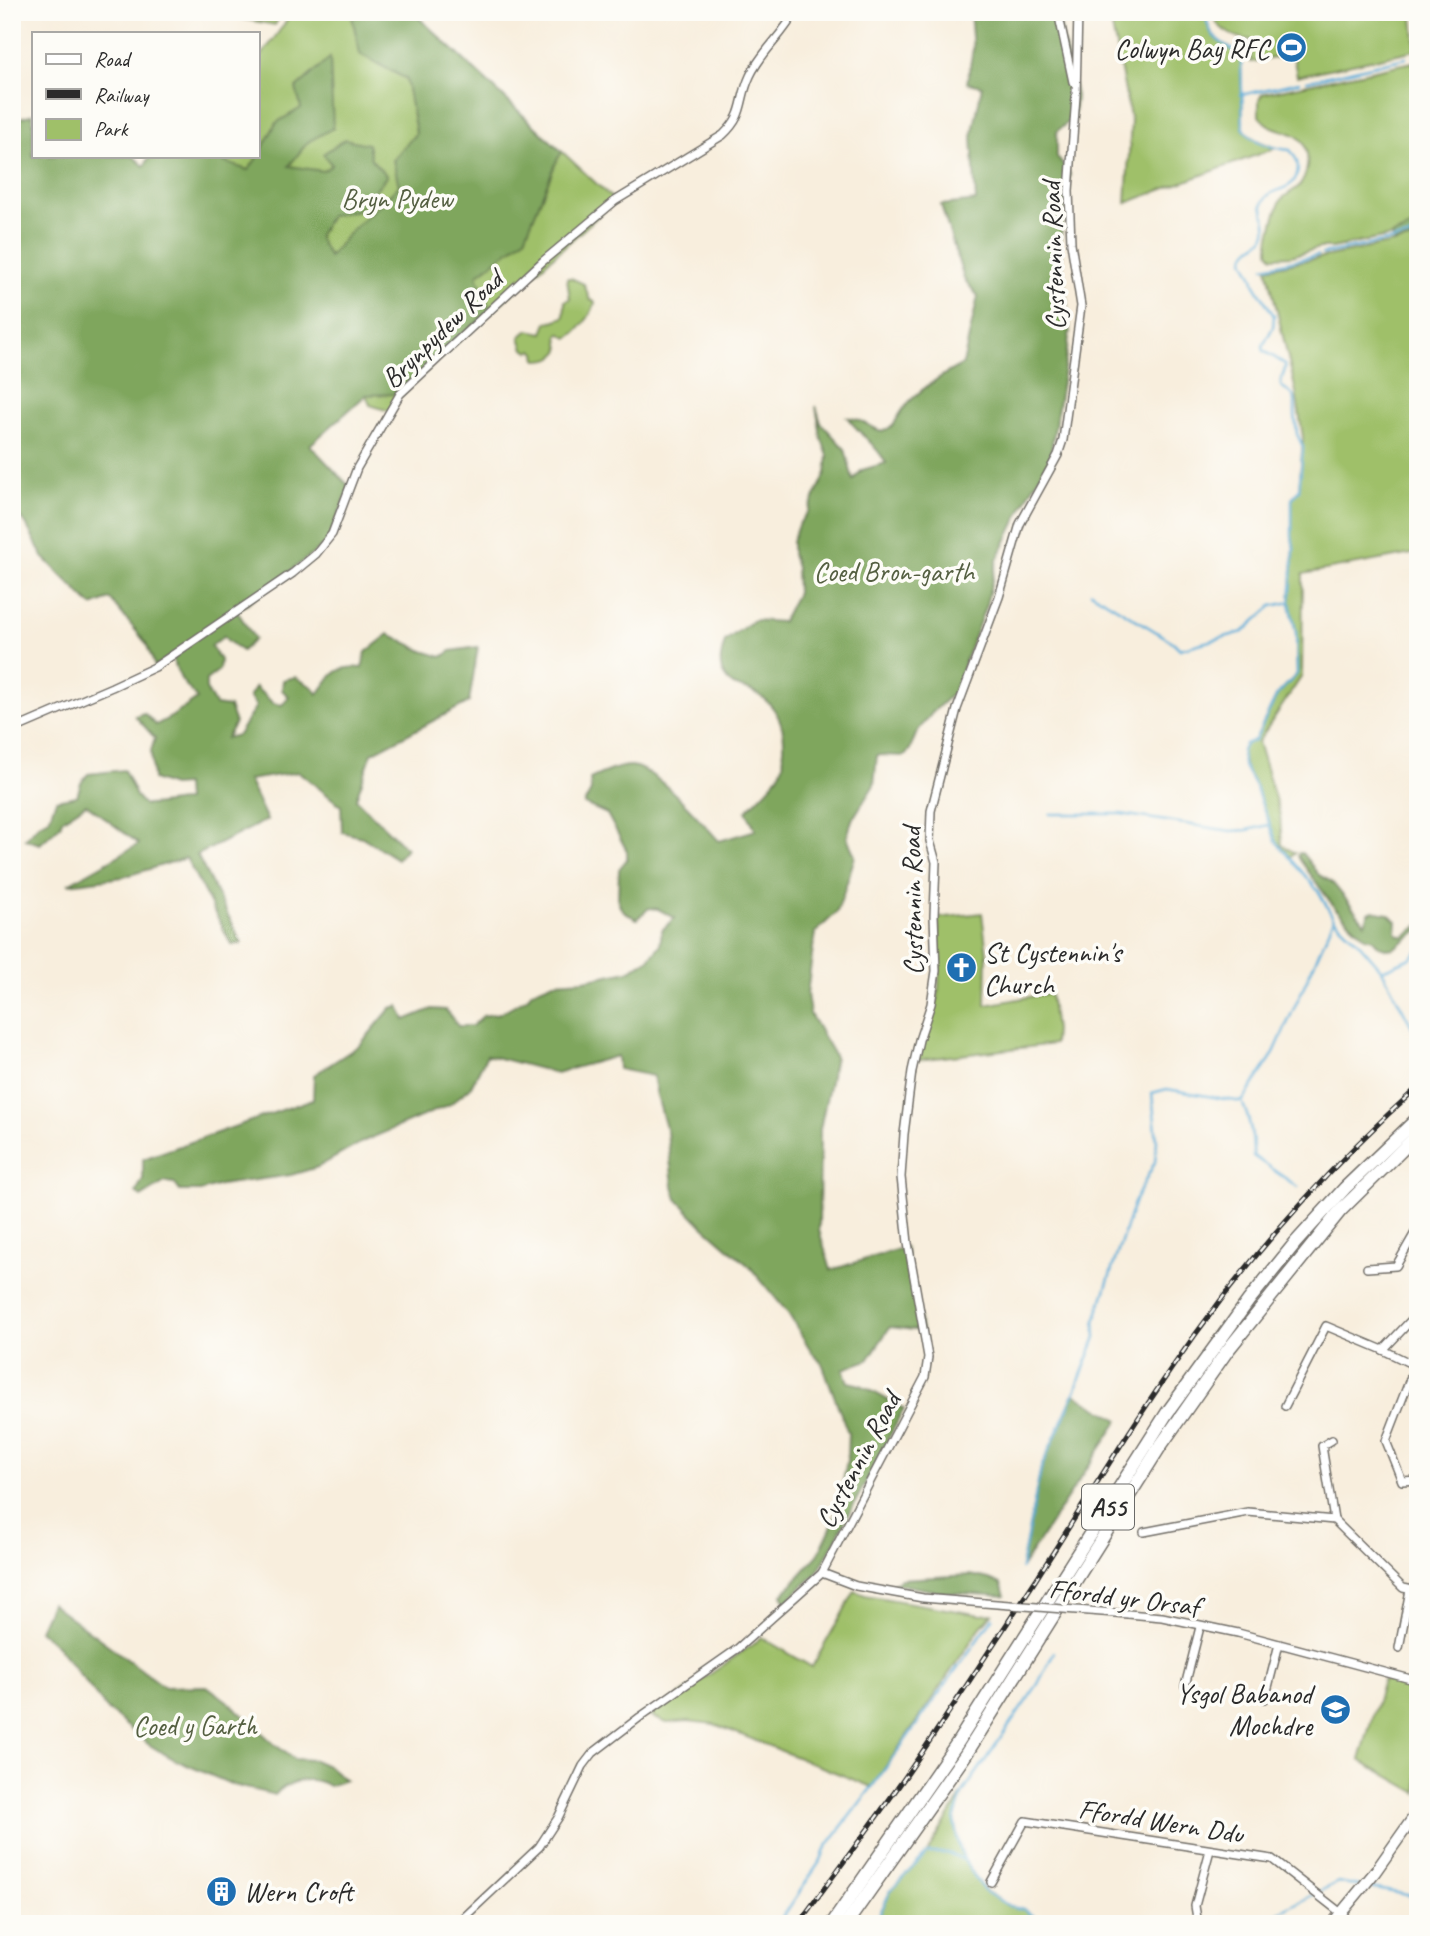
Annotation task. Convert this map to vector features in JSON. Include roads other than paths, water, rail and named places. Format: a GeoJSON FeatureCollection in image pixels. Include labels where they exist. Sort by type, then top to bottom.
{"type":"FeatureCollection","features":[{"type":"Feature","properties":{"kind":"highway","name":"A55"},"geometry":{"type":"LineString","coordinates":[[832,1924],[958,1742],[1167,1413],[1224,1334],[1296,1242],[1345,1188],[1418,1118]]}},
{"type":"Feature","properties":{"kind":"highway","name":"A55"},"geometry":{"type":"LineString","coordinates":[[846,1924],[966,1754],[1159,1448],[1227,1351],[1340,1210],[1418,1134]]}},
{"type":"Feature","properties":{"kind":"main road"},"geometry":{"type":"LineString","coordinates":[[1332,1924],[1375,1872],[1418,1811]]}},
{"type":"Feature","properties":{"kind":"street","name":"Brynpydew Road"},"geometry":{"type":"LineString","coordinates":[[12,730],[155,667],[293,573],[316,554],[332,534],[357,468],[400,394],[543,261],[615,201],[723,135],[737,120],[750,75],[795,12]]}},
{"type":"Feature","properties":{"kind":"street"},"geometry":{"type":"LineString","coordinates":[[1058,12],[1076,96]]}},
{"type":"Feature","properties":{"kind":"street"},"geometry":{"type":"LineString","coordinates":[[1076,96],[1078,12]]}},
{"type":"Feature","properties":{"kind":"street","name":"Cystennin Road"},"geometry":{"type":"LineString","coordinates":[[822,1573],[920,1387],[927,1367],[928,1357],[908,1242],[901,1177],[912,1071],[931,1004],[936,971],[936,862],[930,841],[931,811],[957,709],[999,597],[1020,524],[1054,463],[1063,440],[1081,306],[1071,243],[1069,191],[1076,96]]}},
{"type":"Feature","properties":{"kind":"street"},"geometry":{"type":"LineString","coordinates":[[1367,1268],[1396,1266],[1416,1231],[1418,1232]]}},
{"type":"Feature","properties":{"kind":"street"},"geometry":{"type":"LineString","coordinates":[[1383,1350],[1418,1313]]}},
{"type":"Feature","properties":{"kind":"street"},"geometry":{"type":"LineString","coordinates":[[1285,1406],[1326,1326],[1416,1366],[1386,1441],[1402,1481],[1418,1479]]}},
{"type":"Feature","properties":{"kind":"street"},"geometry":{"type":"LineString","coordinates":[[1332,1440],[1322,1446],[1334,1520],[1403,1588],[1414,1590],[1399,1648]]}},
{"type":"Feature","properties":{"kind":"street"},"geometry":{"type":"LineString","coordinates":[[1144,1532],[1248,1512],[1334,1520]]}},
{"type":"Feature","properties":{"kind":"street"},"geometry":{"type":"LineString","coordinates":[[457,1924],[539,1847],[558,1818],[583,1766],[593,1753],[737,1650],[822,1573]]}},
{"type":"Feature","properties":{"kind":"street","name":"Ffordd yr Orsaf"},"geometry":{"type":"LineString","coordinates":[[822,1573],[856,1586],[923,1598],[1162,1617],[1238,1633],[1418,1681]]}},
{"type":"Feature","properties":{"kind":"street"},"geometry":{"type":"LineString","coordinates":[[1185,1686],[1200,1627]]}},
{"type":"Feature","properties":{"kind":"street"},"geometry":{"type":"LineString","coordinates":[[1265,1699],[1279,1644]]}},
{"type":"Feature","properties":{"kind":"street","name":"Ffordd Wern Ddu"},"geometry":{"type":"LineString","coordinates":[[991,1882],[1025,1821],[1272,1859],[1341,1913]]}},
{"type":"Feature","properties":{"kind":"street"},"geometry":{"type":"LineString","coordinates":[[1198,1924],[1195,1906],[1210,1850]]}},
{"type":"Feature","properties":{"kind":"waterway"},"geometry":{"type":"LineString","coordinates":[[1205,12],[1212,34],[1241,59],[1243,127],[1257,140],[1290,150],[1298,167],[1295,180],[1291,184],[1264,200],[1266,232],[1262,240],[1248,250],[1244,260],[1274,316],[1273,327],[1263,346],[1264,351],[1285,364],[1281,386],[1292,394],[1295,400],[1297,434],[1303,447],[1299,490],[1292,499],[1294,549],[1290,602],[1296,633],[1297,674],[1277,695],[1255,740],[1245,744],[1242,751],[1243,765],[1255,786],[1276,841],[1319,892],[1334,919],[1382,970],[1409,959],[1418,951]]}},
{"type":"Feature","properties":{"kind":"waterway"},"geometry":{"type":"LineString","coordinates":[[1307,81],[1406,58]]}},
{"type":"Feature","properties":{"kind":"waterway"},"geometry":{"type":"LineString","coordinates":[[1241,95],[1299,82]]}},
{"type":"Feature","properties":{"kind":"waterway"},"geometry":{"type":"LineString","coordinates":[[1322,254],[1418,235]]}},
{"type":"Feature","properties":{"kind":"waterway"},"geometry":{"type":"LineString","coordinates":[[1264,267],[1318,255]]}},
{"type":"Feature","properties":{"kind":"waterway"},"geometry":{"type":"LineString","coordinates":[[1091,592],[1173,642],[1180,649],[1243,632],[1272,606],[1290,602]]}},
{"type":"Feature","properties":{"kind":"waterway"},"geometry":{"type":"LineString","coordinates":[[1050,814],[1121,814],[1231,831],[1269,825]]}},
{"type":"Feature","properties":{"kind":"waterway"},"geometry":{"type":"LineString","coordinates":[[1021,1568],[1041,1468],[1096,1337],[1095,1321],[1135,1200],[1155,1162],[1157,1141],[1152,1093],[1167,1089],[1242,1102],[1273,1055],[1334,919]]}},
{"type":"Feature","properties":{"kind":"waterway"},"geometry":{"type":"LineString","coordinates":[[1382,970],[1418,1038]]}},
{"type":"Feature","properties":{"kind":"waterway"},"geometry":{"type":"LineString","coordinates":[[1243,1104],[1251,1129],[1253,1156],[1298,1187]]}},
{"type":"Feature","properties":{"kind":"waterway"},"geometry":{"type":"LineString","coordinates":[[778,1924],[821,1860],[826,1847],[993,1618]]}},
{"type":"Feature","properties":{"kind":"waterway"},"geometry":{"type":"LineString","coordinates":[[1054,1652],[1038,1684],[962,1794],[954,1821],[964,1860],[984,1891],[1009,1906],[1023,1909],[1034,1917],[1057,1924]]}},
{"type":"Feature","properties":{"kind":"waterway"},"geometry":{"type":"LineString","coordinates":[[875,1924],[891,1890],[927,1853],[948,1853],[964,1860]]}},
{"type":"Feature","properties":{"kind":"waterway"},"geometry":{"type":"LineString","coordinates":[[1256,1924],[1338,1882],[1359,1886]]}},
{"type":"Feature","properties":{"kind":"waterway"},"geometry":{"type":"LineString","coordinates":[[1366,1887],[1418,1897]]}},
{"type":"Feature","properties":{"kind":"railway"},"geometry":{"type":"LineString","coordinates":[[798,1924],[926,1747],[1153,1396],[1219,1302],[1328,1174],[1418,1087]]}},
{"type":"Feature","properties":{"kind":"place","name":"Colwyn Bay RFC"},"geometry":{"type":"Point","coordinates":[1292,48]}},
{"type":"Feature","properties":{"kind":"place","name":"St Cystennin's Church"},"geometry":{"type":"Point","coordinates":[961,968]}},
{"type":"Feature","properties":{"kind":"place","name":"Ysgol Babanod Mochdre"},"geometry":{"type":"Point","coordinates":[1335,1709]}},
{"type":"Feature","properties":{"kind":"place","name":"Wern Croft"},"geometry":{"type":"Point","coordinates":[221,1891]}},
{"type":"Feature","properties":{"kind":"park label","name":"Bryn Pydew"},"geometry":{"type":"Point","coordinates":[397,198]}},
{"type":"Feature","properties":{"kind":"park label","name":"Coed Bron-garth"},"geometry":{"type":"Point","coordinates":[894,571]}},
{"type":"Feature","properties":{"kind":"park label","name":"Coed y Garth"},"geometry":{"type":"Point","coordinates":[195,1725]}}]}
